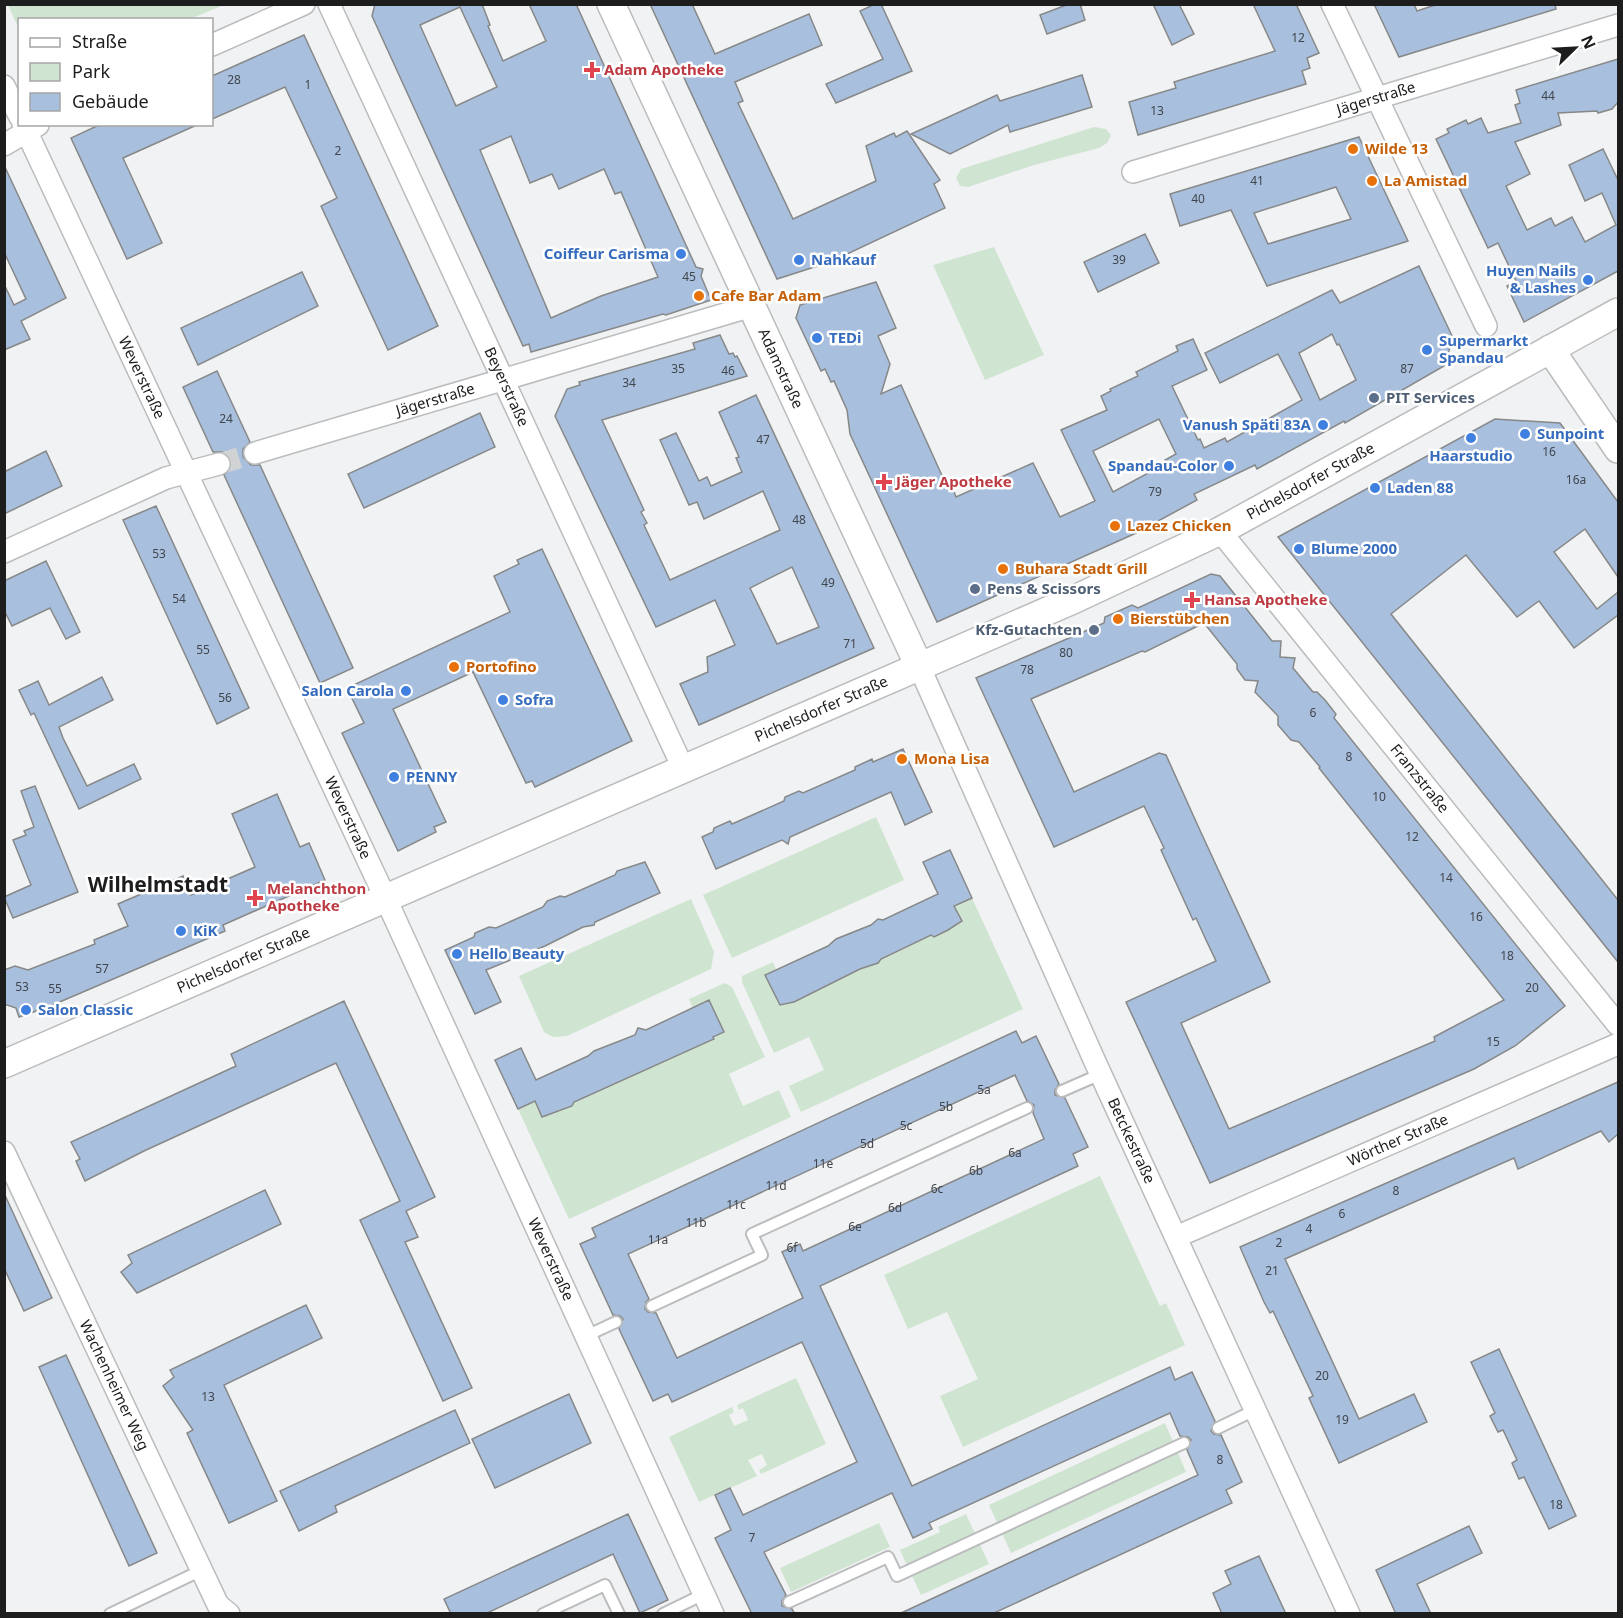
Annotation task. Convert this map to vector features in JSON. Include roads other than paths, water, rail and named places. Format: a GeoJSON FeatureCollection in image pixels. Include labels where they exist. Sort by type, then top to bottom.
{"type":"FeatureCollection","features":[{"type":"Feature","properties":{"kind":"street"},"geometry":{"type":"LineString","coordinates":[[213,45],[304,4]]}},
{"type":"Feature","properties":{"kind":"street","name":"Beyerstraße"},"geometry":{"type":"LineString","coordinates":[[329,4],[683,768]]}},
{"type":"Feature","properties":{"kind":"street","name":"Adamstraße"},"geometry":{"type":"LineString","coordinates":[[611,4],[919,666]]}},
{"type":"Feature","properties":{"kind":"street"},"geometry":{"type":"LineString","coordinates":[[1332,4],[1486,326]]}},
{"type":"Feature","properties":{"kind":"street","name":"Jägerstraße"},"geometry":{"type":"LineString","coordinates":[[1133,172],[1618,25]]}},
{"type":"Feature","properties":{"kind":"street","name":"Weverstraße"},"geometry":{"type":"LineString","coordinates":[[4,86],[18,109]]}},
{"type":"Feature","properties":{"kind":"street"},"geometry":{"type":"LineString","coordinates":[[4,145],[25,126]]}},
{"type":"Feature","properties":{"kind":"street","name":"Weverstraße"},"geometry":{"type":"LineString","coordinates":[[28,126],[185,474],[385,897],[713,1614]]}},
{"type":"Feature","properties":{"kind":"street","name":"Jägerstraße"},"geometry":{"type":"LineString","coordinates":[[255,453],[752,306]]}},
{"type":"Feature","properties":{"kind":"street","name":"Pichelsdorfer Straße"},"geometry":{"type":"LineString","coordinates":[[4,1064],[1075,599],[1220,531],[1618,312]]}},
{"type":"Feature","properties":{"kind":"street"},"geometry":{"type":"LineString","coordinates":[[1550,349],[1618,449]]}},
{"type":"Feature","properties":{"kind":"street"},"geometry":{"type":"LineString","coordinates":[[4,552],[166,478],[219,464]]}},
{"type":"Feature","properties":{"kind":"street","name":"Franzstraße"},"geometry":{"type":"LineString","coordinates":[[1220,531],[1618,1025]]}},
{"type":"Feature","properties":{"kind":"street","name":"Betckestraße"},"geometry":{"type":"LineString","coordinates":[[919,666],[1101,1074],[1349,1614]]}},
{"type":"Feature","properties":{"kind":"street","name":"Wörther Straße"},"geometry":{"type":"LineString","coordinates":[[1176,1237],[1618,1044]]}},
{"type":"Feature","properties":{"kind":"street","name":"Wachenheimer Weg"},"geometry":{"type":"LineString","coordinates":[[4,1152],[218,1605],[229,1614]]}},
{"type":"Feature","properties":{"kind":"lane"},"geometry":{"type":"LineString","coordinates":[[1062,1092],[1101,1074]]}},
{"type":"Feature","properties":{"kind":"lane"},"geometry":{"type":"LineString","coordinates":[[652,1305],[762,1255],[752,1234],[1026,1108]]}},
{"type":"Feature","properties":{"kind":"lane"},"geometry":{"type":"LineString","coordinates":[[586,1336],[616,1322]]}},
{"type":"Feature","properties":{"kind":"lane"},"geometry":{"type":"LineString","coordinates":[[1218,1428],[1256,1410]]}},
{"type":"Feature","properties":{"kind":"lane"},"geometry":{"type":"LineString","coordinates":[[789,1602],[888,1557],[897,1576],[1184,1443]]}},
{"type":"Feature","properties":{"kind":"lane"},"geometry":{"type":"LineString","coordinates":[[110,1614],[202,1570]]}},
{"type":"Feature","properties":{"kind":"lane"},"geometry":{"type":"LineString","coordinates":[[543,1614],[605,1585],[620,1614]]}},
{"type":"Feature","properties":{"kind":"lane"},"geometry":{"type":"LineString","coordinates":[[663,1614],[704,1594]]}},
{"type":"Feature","properties":{"kind":"tunnel"},"geometry":{"type":"LineString","coordinates":[[219,464],[255,453]]}},
{"type":"Feature","properties":{"kind":"place","name":"Adam Apotheke"},"geometry":{"type":"Point","coordinates":[592,70]}},
{"type":"Feature","properties":{"kind":"place","name":"Wilde 13"},"geometry":{"type":"Point","coordinates":[1353,149]}},
{"type":"Feature","properties":{"kind":"place","name":"La Amistad"},"geometry":{"type":"Point","coordinates":[1372,181]}},
{"type":"Feature","properties":{"kind":"place","name":"Coiffeur Carisma"},"geometry":{"type":"Point","coordinates":[681,254]}},
{"type":"Feature","properties":{"kind":"place","name":"Nahkauf"},"geometry":{"type":"Point","coordinates":[799,260]}},
{"type":"Feature","properties":{"kind":"place","name":"Huyen Nails & Lashes"},"geometry":{"type":"Point","coordinates":[1588,280]}},
{"type":"Feature","properties":{"kind":"place","name":"Cafe Bar Adam"},"geometry":{"type":"Point","coordinates":[699,296]}},
{"type":"Feature","properties":{"kind":"place","name":"TEDi"},"geometry":{"type":"Point","coordinates":[817,338]}},
{"type":"Feature","properties":{"kind":"place","name":"Supermarkt Spandau"},"geometry":{"type":"Point","coordinates":[1427,350]}},
{"type":"Feature","properties":{"kind":"place","name":"PIT Services"},"geometry":{"type":"Point","coordinates":[1374,398]}},
{"type":"Feature","properties":{"kind":"place","name":"Vanush Späti 83A"},"geometry":{"type":"Point","coordinates":[1323,425]}},
{"type":"Feature","properties":{"kind":"place","name":"Sunpoint"},"geometry":{"type":"Point","coordinates":[1525,434]}},
{"type":"Feature","properties":{"kind":"place","name":"Haarstudio"},"geometry":{"type":"Point","coordinates":[1471,438]}},
{"type":"Feature","properties":{"kind":"place","name":"Spandau-Color"},"geometry":{"type":"Point","coordinates":[1229,466]}},
{"type":"Feature","properties":{"kind":"place","name":"Jäger Apotheke"},"geometry":{"type":"Point","coordinates":[884,482]}},
{"type":"Feature","properties":{"kind":"place","name":"Laden 88"},"geometry":{"type":"Point","coordinates":[1375,488]}},
{"type":"Feature","properties":{"kind":"place","name":"Lazez Chicken"},"geometry":{"type":"Point","coordinates":[1115,526]}},
{"type":"Feature","properties":{"kind":"place","name":"Blume 2000"},"geometry":{"type":"Point","coordinates":[1299,549]}},
{"type":"Feature","properties":{"kind":"place","name":"Buhara Stadt Grill"},"geometry":{"type":"Point","coordinates":[1003,569]}},
{"type":"Feature","properties":{"kind":"place","name":"Pens & Scissors"},"geometry":{"type":"Point","coordinates":[975,589]}},
{"type":"Feature","properties":{"kind":"place","name":"Hansa Apotheke"},"geometry":{"type":"Point","coordinates":[1192,600]}},
{"type":"Feature","properties":{"kind":"place","name":"Bierstübchen"},"geometry":{"type":"Point","coordinates":[1118,619]}},
{"type":"Feature","properties":{"kind":"place","name":"Kfz-Gutachten"},"geometry":{"type":"Point","coordinates":[1094,630]}},
{"type":"Feature","properties":{"kind":"place","name":"Portofino"},"geometry":{"type":"Point","coordinates":[454,667]}},
{"type":"Feature","properties":{"kind":"place","name":"Salon Carola"},"geometry":{"type":"Point","coordinates":[406,691]}},
{"type":"Feature","properties":{"kind":"place","name":"Sofra"},"geometry":{"type":"Point","coordinates":[503,700]}},
{"type":"Feature","properties":{"kind":"place","name":"Mona Lisa"},"geometry":{"type":"Point","coordinates":[902,759]}},
{"type":"Feature","properties":{"kind":"place","name":"PENNY"},"geometry":{"type":"Point","coordinates":[394,777]}},
{"type":"Feature","properties":{"kind":"place","name":"Melanchthon Apotheke"},"geometry":{"type":"Point","coordinates":[255,898]}},
{"type":"Feature","properties":{"kind":"place","name":"KiK"},"geometry":{"type":"Point","coordinates":[181,931]}},
{"type":"Feature","properties":{"kind":"place","name":"Hello Beauty"},"geometry":{"type":"Point","coordinates":[457,954]}},
{"type":"Feature","properties":{"kind":"place","name":"Salon Classic"},"geometry":{"type":"Point","coordinates":[26,1010]}},
{"type":"Feature","properties":{"kind":"district","name":"Wilhelmstadt"},"geometry":{"type":"Point","coordinates":[158,885]}}]}
